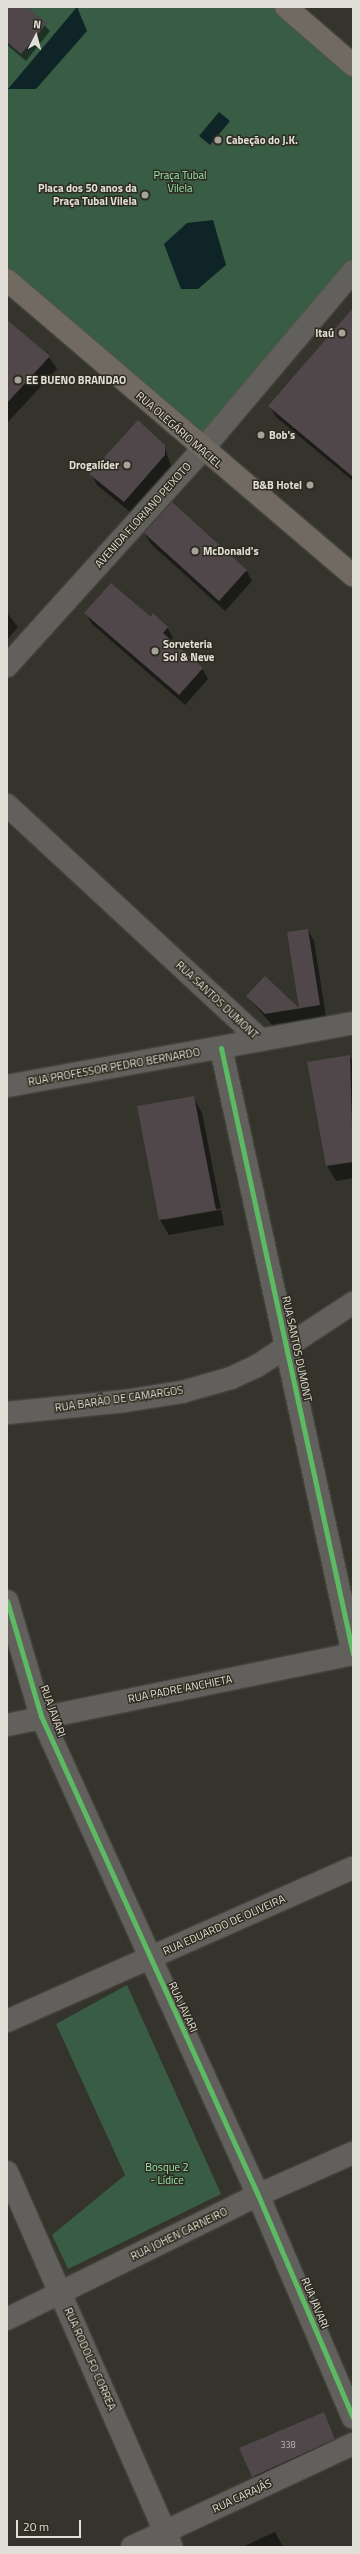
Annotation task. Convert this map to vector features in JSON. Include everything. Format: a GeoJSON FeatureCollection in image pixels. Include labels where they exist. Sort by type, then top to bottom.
{"type":"FeatureCollection","features":[{"type":"Feature","properties":{"kind":"main road"},"geometry":{"type":"LineString","coordinates":[[286,7],[353,65]]}},
{"type":"Feature","properties":{"kind":"main road","name":"RUA OLEGÁRIO MACIEL"},"geometry":{"type":"LineString","coordinates":[[7,280],[202,450],[353,576]]}},
{"type":"Feature","properties":{"kind":"street","name":"AVENIDA FLORIANO PEIXOTO"},"geometry":{"type":"LineString","coordinates":[[7,666],[202,450],[353,271]]}},
{"type":"Feature","properties":{"kind":"street","name":"RUA SANTOS DUMONT"},"geometry":{"type":"LineString","coordinates":[[7,805],[261,1040]]}},
{"type":"Feature","properties":{"kind":"street"},"geometry":{"type":"LineString","coordinates":[[261,1040],[353,1023]]}},
{"type":"Feature","properties":{"kind":"street","name":"RUA SANTOS DUMONT"},"geometry":{"type":"LineString","coordinates":[[261,1040],[221,1048],[353,1654]]}},
{"type":"Feature","properties":{"kind":"street","name":"RUA PROFESSOR PEDRO BERNARDO"},"geometry":{"type":"LineString","coordinates":[[7,1086],[221,1048]]}},
{"type":"Feature","properties":{"kind":"street","name":"RUA BARÃO DE CAMARGOS"},"geometry":{"type":"LineString","coordinates":[[7,1413],[182,1392],[231,1378],[287,1347],[353,1303]]}},
{"type":"Feature","properties":{"kind":"street","name":"RUA JAVARI"},"geometry":{"type":"LineString","coordinates":[[7,1600],[42,1716],[149,1958],[258,2195],[353,2418]]}},
{"type":"Feature","properties":{"kind":"street","name":"RUA PADRE ANCHIETA"},"geometry":{"type":"LineString","coordinates":[[7,1725],[42,1716],[353,1654]]}},
{"type":"Feature","properties":{"kind":"street","name":"RUA EDUARDO DE OLIVEIRA"},"geometry":{"type":"LineString","coordinates":[[7,2021],[353,1868]]}},
{"type":"Feature","properties":{"kind":"street","name":"RUA JOHEN CARNEIRO"},"geometry":{"type":"LineString","coordinates":[[7,2319],[258,2195],[353,2153]]}},
{"type":"Feature","properties":{"kind":"street","name":"RUA RODOLFO CORREA"},"geometry":{"type":"LineString","coordinates":[[7,2172],[169,2539]]}},
{"type":"Feature","properties":{"kind":"street","name":"RUA CARAJÁS"},"geometry":{"type":"LineString","coordinates":[[132,2547],[169,2539],[353,2444]]}},
{"type":"Feature","properties":{"kind":"green space","name":"Praça Tubal Vilela"},"geometry":{"type":"Polygon","coordinates":[[[7,7],[286,7],[353,65],[353,270],[196,456],[7,286],[7,7]]]}},
{"type":"Feature","properties":{"kind":"green space","name":"Bosque 2 - Lídice"},"geometry":{"type":"Polygon","coordinates":[[[127,1985],[221,2194],[68,2269],[52,2235],[125,2175],[56,2024],[127,1985]]]}},
{"type":"Feature","properties":{"kind":"water"},"geometry":{"type":"Polygon","coordinates":[[[77,7],[87,31],[36,89],[8,89],[77,7]]]}},
{"type":"Feature","properties":{"kind":"water"},"geometry":{"type":"Polygon","coordinates":[[[219,112],[230,121],[210,145],[199,136],[219,112]]]}},
{"type":"Feature","properties":{"kind":"water"},"geometry":{"type":"Polygon","coordinates":[[[213,220],[226,265],[198,289],[181,289],[164,244],[187,223],[213,220]]]}},
{"type":"Feature","properties":{"kind":"building"},"geometry":{"type":"Polygon","coordinates":[[[7,7],[27,7],[47,23],[21,54],[7,42],[7,7]]]}},
{"type":"Feature","properties":{"kind":"building"},"geometry":{"type":"Polygon","coordinates":[[[353,308],[353,477],[268,406],[353,308]]]}},
{"type":"Feature","properties":{"kind":"building","name":"EE BUENO BRANDAO"},"geometry":{"type":"Polygon","coordinates":[[[7,320],[50,356],[7,403],[7,320]]]}},
{"type":"Feature","properties":{"kind":"building","name":"Drogalíder"},"geometry":{"type":"Polygon","coordinates":[[[138,420],[165,445],[165,455],[124,502],[89,474],[138,420]]]}},
{"type":"Feature","properties":{"kind":"building","name":"McDonald's"},"geometry":{"type":"Polygon","coordinates":[[[172,502],[247,570],[219,601],[144,533],[172,502]]]}},
{"type":"Feature","properties":{"kind":"building","name":"Sorveteria Sol & Neve"},"geometry":{"type":"Polygon","coordinates":[[[111,583],[151,617],[153,613],[168,627],[163,633],[203,668],[179,695],[84,613],[111,583]]]}},
{"type":"Feature","properties":{"kind":"building"},"geometry":{"type":"Polygon","coordinates":[[[308,929],[320,1005],[265,1014],[246,996],[265,976],[299,1008],[287,932],[308,929]]]}},
{"type":"Feature","properties":{"kind":"building"},"geometry":{"type":"Polygon","coordinates":[[[350,1055],[353,1162],[326,1166],[307,1062],[350,1055]]]}},
{"type":"Feature","properties":{"kind":"building"},"geometry":{"type":"Polygon","coordinates":[[[194,1096],[216,1210],[159,1220],[137,1106],[194,1096]]]}},
{"type":"Feature","properties":{"kind":"building"},"geometry":{"type":"Polygon","coordinates":[[[324,2412],[335,2439],[252,2477],[239,2448],[324,2412]]]}},
{"type":"Feature","properties":{"kind":"cycle path"},"geometry":{"type":"LineString","coordinates":[[221,1048],[353,1654]]}},
{"type":"Feature","properties":{"kind":"cycle path"},"geometry":{"type":"LineString","coordinates":[[7,1601],[41,1716],[258,2195],[353,2418]]}},
{"type":"Feature","properties":{"kind":"place","name":"Cabeção do J.K."},"geometry":{"type":"Point","coordinates":[218,140]}},
{"type":"Feature","properties":{"kind":"place","name":"Placa dos 50 anos da Praça Tubal Vilela"},"geometry":{"type":"Point","coordinates":[145,195]}},
{"type":"Feature","properties":{"kind":"place","name":"Itaú"},"geometry":{"type":"Point","coordinates":[342,333]}},
{"type":"Feature","properties":{"kind":"place","name":"EE BUENO BRANDAO"},"geometry":{"type":"Point","coordinates":[18,380]}},
{"type":"Feature","properties":{"kind":"place","name":"Bob's"},"geometry":{"type":"Point","coordinates":[261,435]}},
{"type":"Feature","properties":{"kind":"place","name":"Drogalíder"},"geometry":{"type":"Point","coordinates":[127,465]}},
{"type":"Feature","properties":{"kind":"place","name":"B&B Hotel"},"geometry":{"type":"Point","coordinates":[310,485]}},
{"type":"Feature","properties":{"kind":"place","name":"McDonald's"},"geometry":{"type":"Point","coordinates":[195,551]}},
{"type":"Feature","properties":{"kind":"place","name":"Sorveteria Sol & Neve"},"geometry":{"type":"Point","coordinates":[155,651]}}]}
